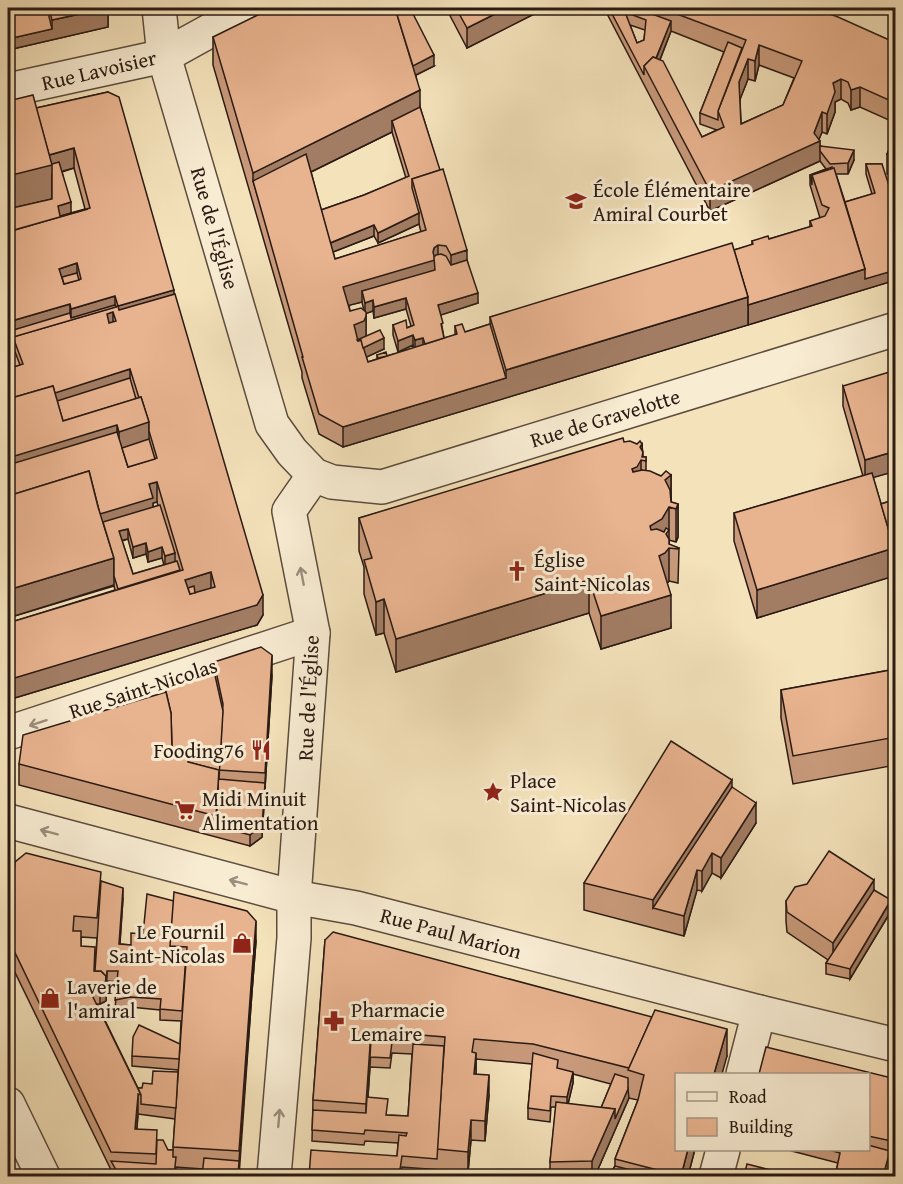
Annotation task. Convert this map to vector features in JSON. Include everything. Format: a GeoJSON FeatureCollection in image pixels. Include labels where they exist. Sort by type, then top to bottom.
{"type":"FeatureCollection","features":[{"type":"Feature","properties":{"kind":"street","name":"Rue de l'Église"},"geometry":{"type":"LineString","coordinates":[[159,8],[164,56],[272,424],[292,452],[314,475],[289,511],[314,633],[294,897],[294,938],[274,1176]]}},
{"type":"Feature","properties":{"kind":"street","name":"Rue Lavoisier"},"geometry":{"type":"LineString","coordinates":[[8,90],[164,56],[251,8]]}},
{"type":"Feature","properties":{"kind":"street","name":"Rue de Gravelotte"},"geometry":{"type":"LineString","coordinates":[[314,475],[332,482],[382,487],[896,329]]}},
{"type":"Feature","properties":{"kind":"street","name":"Rue Saint-Nicolas"},"geometry":{"type":"LineString","coordinates":[[8,733],[314,633]]}},
{"type":"Feature","properties":{"kind":"street","name":"Rue Paul Marion"},"geometry":{"type":"LineString","coordinates":[[8,821],[294,897],[356,908],[896,1045]]}},
{"type":"Feature","properties":{"kind":"street"},"geometry":{"type":"LineString","coordinates":[[743,1073],[759,1012]]}},
{"type":"Feature","properties":{"kind":"street"},"geometry":{"type":"LineString","coordinates":[[8,1104],[43,1176]]}},
{"type":"Feature","properties":{"kind":"street"},"geometry":{"type":"LineString","coordinates":[[716,1176],[722,1151]]}},
{"type":"Feature","properties":{"kind":"building"},"geometry":{"type":"Polygon","coordinates":[[[8,8],[47,8],[52,29],[8,39],[8,8]]]}},
{"type":"Feature","properties":{"kind":"building"},"geometry":{"type":"Polygon","coordinates":[[[49,8],[107,8],[52,20],[49,8]]]}},
{"type":"Feature","properties":{"kind":"building"},"geometry":{"type":"Polygon","coordinates":[[[272,8],[395,8],[420,90],[253,173],[213,37],[272,8]]]}},
{"type":"Feature","properties":{"kind":"building"},"geometry":{"type":"Polygon","coordinates":[[[395,8],[410,8],[434,55],[413,66],[395,8]]]}},
{"type":"Feature","properties":{"kind":"building"},"geometry":{"type":"Polygon","coordinates":[[[456,8],[507,8],[467,28],[456,8]]]}},
{"type":"Feature","properties":{"kind":"building"},"geometry":{"type":"Polygon","coordinates":[[[609,8],[636,8],[671,21],[656,58],[653,57],[644,66],[644,75],[609,8]],[[625,12],[637,43],[644,40],[646,20],[625,12]]]}},
{"type":"Feature","properties":{"kind":"building"},"geometry":{"type":"Polygon","coordinates":[[[661,8],[813,8],[838,17],[896,43],[896,105],[892,107],[889,100],[860,87],[851,90],[848,82],[841,79],[833,83],[835,92],[827,114],[822,112],[814,133],[820,141],[710,191],[644,66],[653,57],[663,61],[702,137],[724,127],[718,111],[746,40],[661,8]],[[759,45],[755,61],[748,59],[739,82],[741,124],[783,105],[802,61],[759,45]]]}},
{"type":"Feature","properties":{"kind":"building"},"geometry":{"type":"Polygon","coordinates":[[[728,42],[742,48],[718,111],[718,120],[700,113],[728,42]]]}},
{"type":"Feature","properties":{"kind":"building"},"geometry":{"type":"Polygon","coordinates":[[[108,92],[119,97],[174,290],[118,306],[115,296],[71,309],[70,304],[8,322],[8,232],[90,208],[74,148],[49,155],[36,108],[108,92]],[[77,263],[59,269],[64,284],[81,279],[77,263]]]}},
{"type":"Feature","properties":{"kind":"building"},"geometry":{"type":"Polygon","coordinates":[[[33,95],[52,165],[8,176],[8,101],[33,95]]]}},
{"type":"Feature","properties":{"kind":"building"},"geometry":{"type":"Polygon","coordinates":[[[420,107],[440,170],[412,179],[412,188],[419,213],[378,233],[374,225],[330,243],[321,210],[409,176],[392,121],[420,107]]]}},
{"type":"Feature","properties":{"kind":"building"},"geometry":{"type":"Polygon","coordinates":[[[896,134],[896,154],[887,154],[896,134]]]}},
{"type":"Feature","properties":{"kind":"building"},"geometry":{"type":"Polygon","coordinates":[[[820,146],[854,150],[848,163],[830,164],[820,151],[820,146]]]}},
{"type":"Feature","properties":{"kind":"building"},"geometry":{"type":"Polygon","coordinates":[[[306,154],[335,259],[426,230],[412,179],[443,169],[467,250],[451,255],[446,246],[438,245],[433,252],[435,260],[343,287],[350,311],[361,308],[366,312],[364,321],[354,325],[358,341],[361,340],[368,362],[457,334],[455,326],[462,324],[465,332],[490,324],[506,378],[343,427],[319,414],[253,181],[306,154]]]}},
{"type":"Feature","properties":{"kind":"building"},"geometry":{"type":"Polygon","coordinates":[[[59,162],[71,202],[58,206],[60,216],[88,209],[14,230],[8,209],[52,199],[52,164],[59,162]]]}},
{"type":"Feature","properties":{"kind":"building"},"geometry":{"type":"Polygon","coordinates":[[[866,164],[882,164],[896,207],[896,270],[865,279],[865,269],[845,202],[875,193],[866,164]]]}},
{"type":"Feature","properties":{"kind":"building"},"geometry":{"type":"Polygon","coordinates":[[[832,167],[832,169],[812,175],[812,185],[810,175],[832,167]]]}},
{"type":"Feature","properties":{"kind":"building"},"geometry":{"type":"Polygon","coordinates":[[[834,168],[865,269],[748,305],[748,297],[734,250],[768,236],[769,239],[812,226],[810,221],[825,216],[829,208],[822,205],[812,175],[834,168]]]}},
{"type":"Feature","properties":{"kind":"building"},"geometry":{"type":"Polygon","coordinates":[[[732,243],[748,297],[506,370],[490,317],[732,243]]]}},
{"type":"Feature","properties":{"kind":"building"},"geometry":{"type":"Polygon","coordinates":[[[441,254],[446,256],[451,265],[467,260],[478,293],[438,305],[444,338],[425,344],[423,338],[415,340],[413,335],[398,341],[393,325],[406,320],[407,328],[414,325],[406,298],[374,307],[373,300],[365,303],[362,291],[435,270],[434,257],[441,254]]]}},
{"type":"Feature","properties":{"kind":"building"},"geometry":{"type":"Polygon","coordinates":[[[77,273],[79,280],[64,284],[62,277],[77,273]]]}},
{"type":"Feature","properties":{"kind":"building"},"geometry":{"type":"Polygon","coordinates":[[[175,294],[263,595],[257,605],[8,680],[8,623],[183,570],[157,482],[149,484],[153,498],[100,514],[89,471],[8,496],[8,465],[117,432],[128,467],[157,458],[149,431],[149,422],[130,369],[55,393],[53,386],[8,399],[8,368],[23,364],[13,337],[118,306],[119,310],[175,294]],[[113,312],[107,314],[109,323],[116,321],[113,312]],[[211,572],[185,580],[190,594],[215,587],[211,572]]]}},
{"type":"Feature","properties":{"kind":"building"},"geometry":{"type":"Polygon","coordinates":[[[115,305],[116,307],[13,337],[13,346],[10,331],[70,313],[71,318],[115,305]]]}},
{"type":"Feature","properties":{"kind":"building"},"geometry":{"type":"Polygon","coordinates":[[[380,330],[384,338],[363,348],[361,340],[357,340],[380,330]]]}},
{"type":"Feature","properties":{"kind":"building"},"geometry":{"type":"Polygon","coordinates":[[[14,349],[20,365],[10,368],[8,351],[14,349]]]}},
{"type":"Feature","properties":{"kind":"building"},"geometry":{"type":"Polygon","coordinates":[[[386,352],[387,356],[378,358],[377,355],[386,352]]]}},
{"type":"Feature","properties":{"kind":"building"},"geometry":{"type":"Polygon","coordinates":[[[896,370],[896,451],[865,460],[843,386],[896,370]]]}},
{"type":"Feature","properties":{"kind":"building"},"geometry":{"type":"Polygon","coordinates":[[[130,378],[136,399],[63,421],[57,401],[130,378]]]}},
{"type":"Feature","properties":{"kind":"building"},"geometry":{"type":"Polygon","coordinates":[[[53,386],[63,421],[141,397],[149,422],[119,432],[117,425],[8,458],[8,399],[53,386]]]}},
{"type":"Feature","properties":{"kind":"building","name":"Église Saint-Nicolas"},"geometry":{"type":"Polygon","coordinates":[[[623,438],[624,442],[630,441],[637,444],[640,441],[642,457],[646,457],[646,461],[641,460],[637,467],[632,469],[633,472],[650,471],[661,476],[666,471],[671,475],[665,480],[670,490],[671,502],[678,504],[676,509],[669,507],[662,519],[650,526],[651,530],[657,529],[664,532],[666,528],[669,530],[666,534],[669,544],[679,548],[669,548],[659,556],[671,595],[601,616],[589,580],[396,639],[384,599],[376,602],[364,560],[372,558],[359,518],[623,438]]]}},
{"type":"Feature","properties":{"kind":"building"},"geometry":{"type":"Polygon","coordinates":[[[149,439],[155,459],[128,467],[122,448],[149,439]]]}},
{"type":"Feature","properties":{"kind":"building"},"geometry":{"type":"Polygon","coordinates":[[[89,471],[114,558],[8,590],[8,496],[89,471]]]}},
{"type":"Feature","properties":{"kind":"building"},"geometry":{"type":"Polygon","coordinates":[[[872,473],[894,548],[757,590],[734,513],[872,473]]]}},
{"type":"Feature","properties":{"kind":"building"},"geometry":{"type":"Polygon","coordinates":[[[896,499],[896,563],[894,563],[894,548],[881,504],[896,499]]]}},
{"type":"Feature","properties":{"kind":"building"},"geometry":{"type":"Polygon","coordinates":[[[160,505],[175,553],[165,556],[162,547],[148,552],[146,543],[133,547],[128,529],[119,531],[133,574],[177,561],[180,570],[118,589],[114,576],[114,558],[103,522],[160,505]]]}},
{"type":"Feature","properties":{"kind":"building"},"geometry":{"type":"Polygon","coordinates":[[[194,586],[195,593],[190,594],[188,588],[194,586]]]}},
{"type":"Feature","properties":{"kind":"building"},"geometry":{"type":"Polygon","coordinates":[[[261,647],[272,655],[265,773],[219,770],[223,704],[214,662],[261,647]]]}},
{"type":"Feature","properties":{"kind":"building"},"geometry":{"type":"Polygon","coordinates":[[[896,669],[896,737],[793,756],[781,690],[896,669]]]}},
{"type":"Feature","properties":{"kind":"building"},"geometry":{"type":"Polygon","coordinates":[[[214,671],[223,711],[219,779],[265,783],[262,826],[250,835],[216,826],[219,770],[188,762],[189,748],[172,749],[171,713],[166,692],[163,693],[161,688],[214,671]]]}},
{"type":"Feature","properties":{"kind":"building"},"geometry":{"type":"Polygon","coordinates":[[[166,692],[171,713],[172,749],[189,748],[188,762],[219,770],[216,816],[19,764],[23,735],[166,692]]]}},
{"type":"Feature","properties":{"kind":"building"},"geometry":{"type":"Polygon","coordinates":[[[671,741],[732,780],[653,900],[584,883],[671,741]]]}},
{"type":"Feature","properties":{"kind":"building"},"geometry":{"type":"Polygon","coordinates":[[[732,787],[756,803],[721,858],[712,853],[702,871],[697,870],[684,916],[653,908],[732,787]]]}},
{"type":"Feature","properties":{"kind":"building"},"geometry":{"type":"Polygon","coordinates":[[[829,851],[874,880],[833,943],[787,912],[786,901],[795,887],[807,884],[829,851]]]}},
{"type":"Feature","properties":{"kind":"building"},"geometry":{"type":"Polygon","coordinates":[[[26,853],[101,872],[97,918],[74,916],[73,931],[81,931],[81,946],[95,947],[94,971],[101,971],[106,976],[106,981],[93,984],[92,995],[141,1095],[138,1094],[135,1129],[157,1130],[156,1154],[111,1152],[8,938],[15,862],[26,853]]]}},
{"type":"Feature","properties":{"kind":"building"},"geometry":{"type":"Polygon","coordinates":[[[101,881],[123,888],[119,944],[131,945],[131,933],[143,934],[147,894],[174,901],[170,955],[186,956],[182,1011],[160,1009],[161,999],[130,997],[115,1000],[118,971],[107,971],[106,985],[106,976],[101,971],[95,971],[101,881]]]}},
{"type":"Feature","properties":{"kind":"building"},"geometry":{"type":"Polygon","coordinates":[[[874,890],[891,900],[850,969],[826,963],[874,890]]]}},
{"type":"Feature","properties":{"kind":"building"},"geometry":{"type":"Polygon","coordinates":[[[174,892],[247,911],[256,921],[239,1151],[173,1147],[187,947],[170,946],[174,892]]]}},
{"type":"Feature","properties":{"kind":"building"},"geometry":{"type":"Polygon","coordinates":[[[333,932],[652,1017],[629,1068],[533,1044],[474,1039],[472,1052],[476,1053],[474,1074],[489,1075],[485,1121],[471,1120],[468,1152],[437,1149],[445,1037],[371,1031],[366,1104],[313,1100],[325,940],[333,932]]]}},
{"type":"Feature","properties":{"kind":"building"},"geometry":{"type":"Polygon","coordinates":[[[655,1010],[727,1029],[714,1073],[675,1073],[675,1151],[687,1151],[681,1176],[615,1159],[638,1100],[644,1075],[628,1070],[655,1010]]]}},
{"type":"Feature","properties":{"kind":"building"},"geometry":{"type":"Polygon","coordinates":[[[139,1025],[180,1044],[179,1059],[132,1056],[133,1037],[139,1025]]]}},
{"type":"Feature","properties":{"kind":"building"},"geometry":{"type":"Polygon","coordinates":[[[371,1040],[392,1042],[390,1058],[370,1057],[371,1040]]]}},
{"type":"Feature","properties":{"kind":"building"},"geometry":{"type":"Polygon","coordinates":[[[413,1044],[444,1046],[437,1159],[402,1156],[399,1176],[309,1176],[311,1150],[397,1156],[399,1135],[406,1136],[407,1133],[365,1130],[364,1134],[312,1130],[313,1110],[366,1113],[367,1097],[388,1099],[386,1115],[408,1116],[413,1044]]]}},
{"type":"Feature","properties":{"kind":"building"},"geometry":{"type":"Polygon","coordinates":[[[766,1047],[896,1079],[896,1142],[870,1136],[870,1073],[759,1073],[766,1047]]]}},
{"type":"Feature","properties":{"kind":"building"},"geometry":{"type":"Polygon","coordinates":[[[533,1053],[558,1060],[557,1068],[573,1072],[567,1097],[551,1096],[550,1111],[528,1108],[533,1053]]]}},
{"type":"Feature","properties":{"kind":"building"},"geometry":{"type":"Polygon","coordinates":[[[153,1071],[178,1072],[176,1108],[141,1104],[138,1088],[142,1088],[143,1083],[152,1084],[153,1071]]]}},
{"type":"Feature","properties":{"kind":"building"},"geometry":{"type":"Polygon","coordinates":[[[615,1074],[628,1078],[628,1089],[615,1119],[615,1109],[601,1108],[615,1074]]]}},
{"type":"Feature","properties":{"kind":"building"},"geometry":{"type":"Polygon","coordinates":[[[556,1102],[615,1109],[592,1161],[550,1162],[556,1102]]]}},
{"type":"Feature","properties":{"kind":"building"},"geometry":{"type":"Polygon","coordinates":[[[157,1140],[163,1140],[168,1150],[173,1150],[173,1157],[176,1157],[174,1176],[119,1175],[111,1161],[156,1164],[157,1140]]]}},
{"type":"Feature","properties":{"kind":"building"},"geometry":{"type":"Polygon","coordinates":[[[870,1146],[890,1151],[883,1176],[843,1176],[844,1174],[836,1172],[840,1153],[833,1151],[870,1151],[870,1146]]]}},
{"type":"Feature","properties":{"kind":"building"},"geometry":{"type":"Polygon","coordinates":[[[204,1158],[239,1161],[238,1176],[202,1176],[204,1158]]]}},
{"type":"Feature","properties":{"kind":"building"},"geometry":{"type":"Polygon","coordinates":[[[747,1164],[782,1173],[781,1176],[744,1176],[747,1164]]]}},
{"type":"Feature","properties":{"kind":"building"},"geometry":{"type":"Polygon","coordinates":[[[615,1166],[654,1176],[609,1176],[615,1166]]]}},
{"type":"Feature","properties":{"kind":"place","name":"École Élémentaire Amiral Courbet"},"geometry":{"type":"Point","coordinates":[576,201]}},
{"type":"Feature","properties":{"kind":"place","name":"Église Saint-Nicolas"},"geometry":{"type":"Point","coordinates":[517,571]}},
{"type":"Feature","properties":{"kind":"place","name":"Fooding76"},"geometry":{"type":"Point","coordinates":[261,750]}},
{"type":"Feature","properties":{"kind":"place","name":"Place Saint-Nicolas"},"geometry":{"type":"Point","coordinates":[493,792]}},
{"type":"Feature","properties":{"kind":"place","name":"Midi Minuit Alimentation"},"geometry":{"type":"Point","coordinates":[185,810]}},
{"type":"Feature","properties":{"kind":"place","name":"Le Fournil Saint-Nicolas"},"geometry":{"type":"Point","coordinates":[242,943]}},
{"type":"Feature","properties":{"kind":"place","name":"Laverie de l'amiral"},"geometry":{"type":"Point","coordinates":[50,998]}},
{"type":"Feature","properties":{"kind":"place","name":"Pharmacie Lemaire"},"geometry":{"type":"Point","coordinates":[334,1021]}}]}
